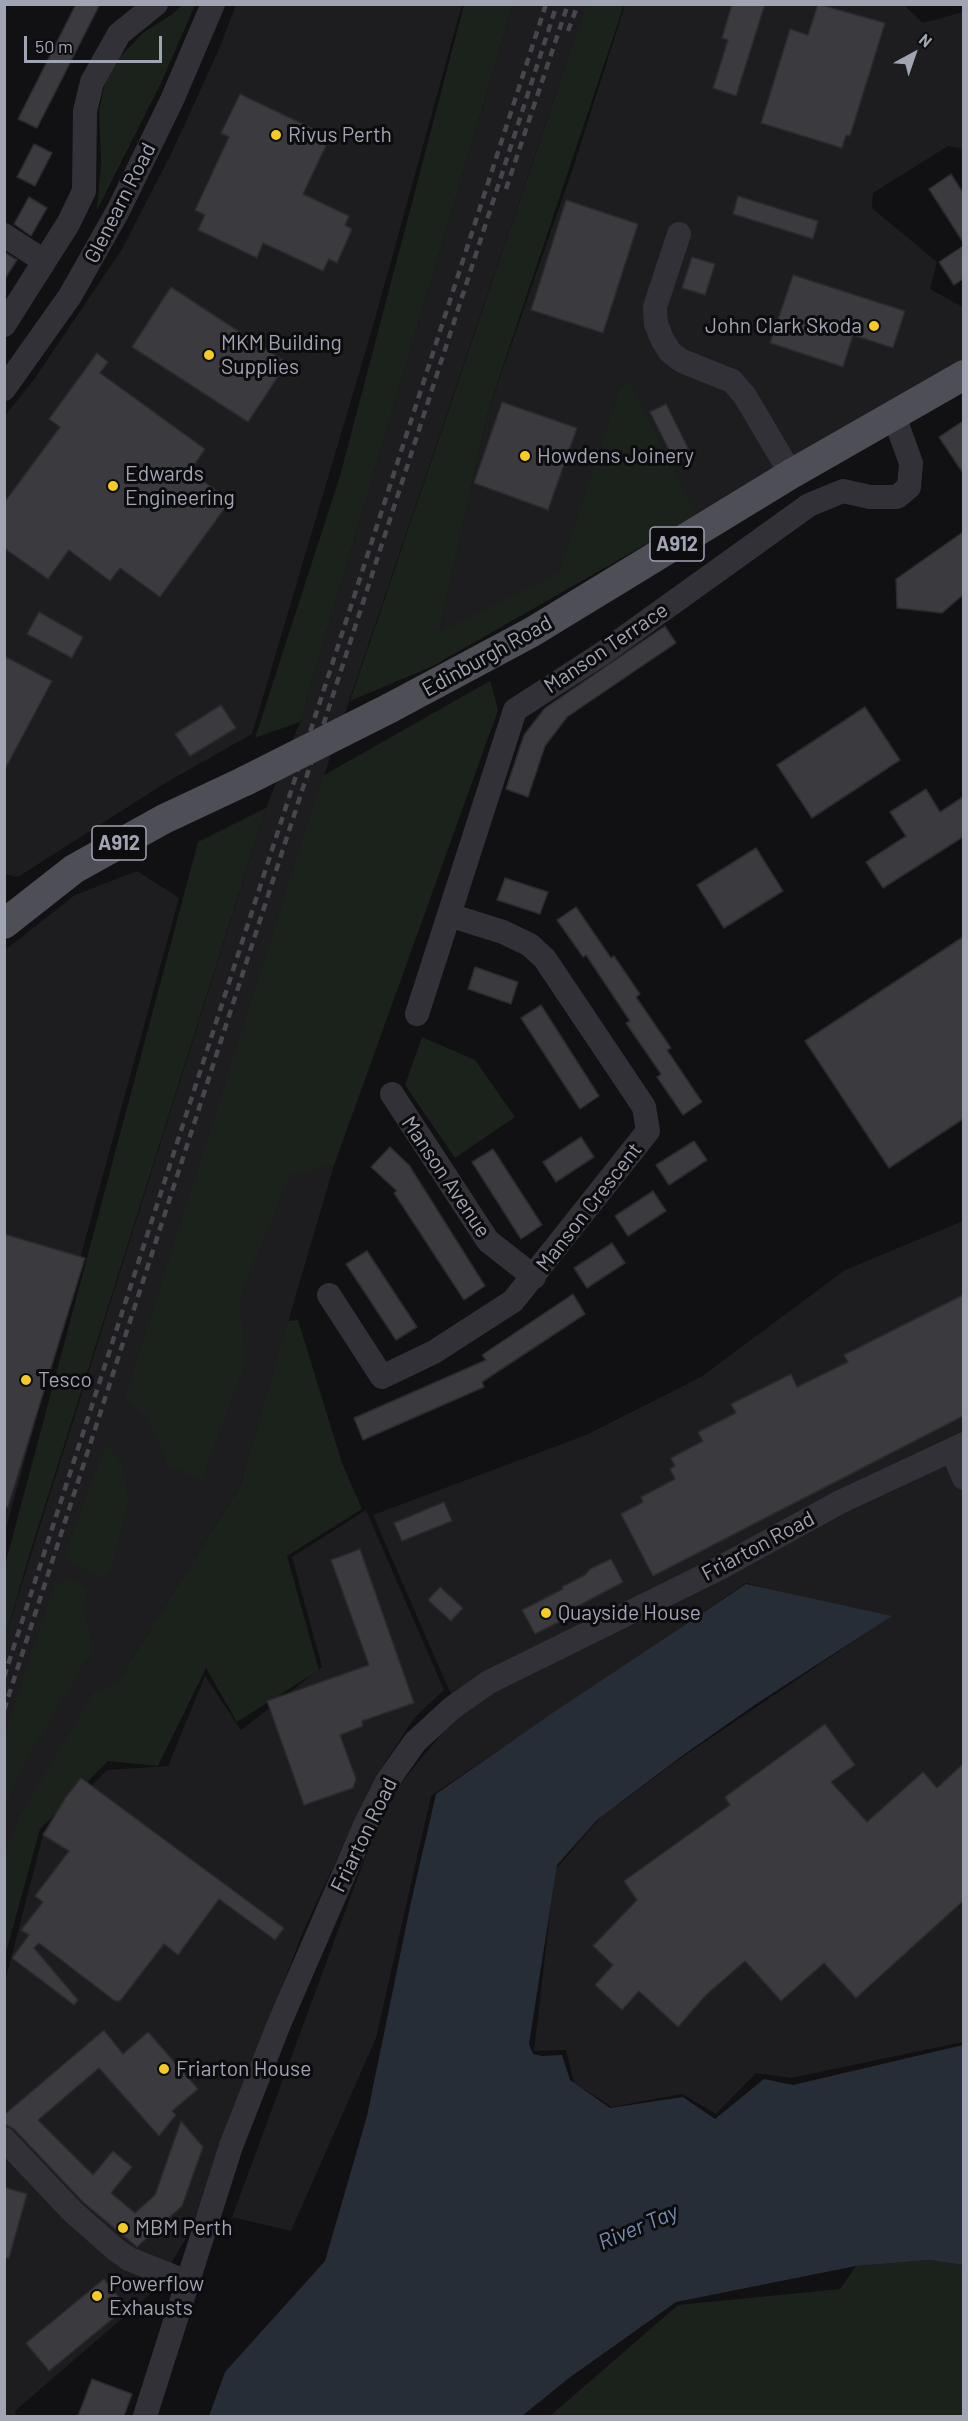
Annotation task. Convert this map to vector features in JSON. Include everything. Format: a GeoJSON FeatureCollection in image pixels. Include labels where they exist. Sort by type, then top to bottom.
{"type":"FeatureCollection","features":[{"type":"Feature","properties":{"kind":"main road","name":"Edinburgh Road"},"geometry":{"type":"LineString","coordinates":[[4,924],[74,869],[164,819],[390,708],[532,632],[791,474],[963,375]]}},
{"type":"Feature","properties":{"kind":"street","name":"Glenearn Road"},"geometry":{"type":"LineString","coordinates":[[4,325],[68,224],[84,191],[85,111],[92,82],[119,34],[156,4]]}},
{"type":"Feature","properties":{"kind":"street","name":"Glenearn Road"},"geometry":{"type":"LineString","coordinates":[[4,389],[70,296],[118,211],[172,100],[213,4]]}},
{"type":"Feature","properties":{"kind":"street"},"geometry":{"type":"LineString","coordinates":[[679,234],[654,307],[656,324],[662,339],[670,352],[682,362],[732,381],[745,396],[791,474]]}},
{"type":"Feature","properties":{"kind":"street"},"geometry":{"type":"LineString","coordinates":[[4,235],[44,261]]}},
{"type":"Feature","properties":{"kind":"street","name":"Manson Terrace"},"geometry":{"type":"LineString","coordinates":[[417,1014],[515,710],[600,655],[809,505],[843,491],[870,497],[897,498],[909,487],[911,463],[894,416]]}},
{"type":"Feature","properties":{"kind":"street","name":"Manson Crescent"},"geometry":{"type":"LineString","coordinates":[[329,1295],[382,1377],[435,1352],[513,1301],[648,1131],[644,1107],[545,959],[530,945],[503,932],[449,915]]}},
{"type":"Feature","properties":{"kind":"street","name":"Manson Avenue"},"geometry":{"type":"LineString","coordinates":[[392,1094],[488,1241],[534,1277]]}},
{"type":"Feature","properties":{"kind":"street"},"geometry":{"type":"LineString","coordinates":[[958,1447],[963,1478]]}},
{"type":"Feature","properties":{"kind":"street","name":"Friarton Road"},"geometry":{"type":"LineString","coordinates":[[145,2416],[231,2146],[279,2024],[366,1823],[386,1783],[416,1742],[452,1708],[489,1682],[718,1569],[840,1502],[958,1447]]}},
{"type":"Feature","properties":{"kind":"street"},"geometry":{"type":"LineString","coordinates":[[4,2139],[73,2212],[115,2249],[129,2259],[187,2282]]}},
{"type":"Feature","properties":{"kind":"shaded area"},"geometry":{"type":"Polygon","coordinates":[[[182,5],[195,5],[161,83],[97,210],[101,162],[99,110],[105,83],[119,58],[143,33],[174,13],[182,5]]]}},
{"type":"Feature","properties":{"kind":"shaded area"},"geometry":{"type":"Polygon","coordinates":[[[236,5],[462,5],[373,326],[252,734],[167,782],[18,877],[4,874],[4,417],[35,378],[122,249],[172,152],[219,49],[236,5]]]}},
{"type":"Feature","properties":{"kind":"shaded area"},"geometry":{"type":"Polygon","coordinates":[[[464,5],[513,5],[300,722],[255,738],[340,476],[464,5]]]}},
{"type":"Feature","properties":{"kind":"shaded area"},"geometry":{"type":"Polygon","coordinates":[[[513,5],[586,5],[324,775],[490,681],[498,710],[334,1165],[240,1486],[32,1820],[5,1905],[5,1637],[266,808],[300,722],[513,5]]]}},
{"type":"Feature","properties":{"kind":"shaded area"},"geometry":{"type":"Polygon","coordinates":[[[586,5],[624,5],[489,408],[439,632],[559,573],[619,391],[629,381],[697,515],[431,667],[350,701],[586,5]]]}},
{"type":"Feature","properties":{"kind":"shaded area"},"geometry":{"type":"Polygon","coordinates":[[[625,5],[904,5],[923,23],[963,12],[963,149],[948,146],[873,193],[872,208],[937,262],[930,289],[963,307],[963,362],[431,667],[489,408],[572,171],[625,5]]]}},
{"type":"Feature","properties":{"kind":"shaded area"},"geometry":{"type":"Polygon","coordinates":[[[490,681],[498,710],[334,1165],[290,1175],[240,1297],[245,1363],[202,1480],[168,1465],[149,1419],[125,1398],[323,776],[490,681]]]}},
{"type":"Feature","properties":{"kind":"shaded area"},"geometry":{"type":"Polygon","coordinates":[[[266,808],[5,1637],[5,1565],[198,842],[266,808]]]}},
{"type":"Feature","properties":{"kind":"shaded area"},"geometry":{"type":"Polygon","coordinates":[[[137,871],[179,898],[5,1532],[5,950],[75,895],[137,871]]]}},
{"type":"Feature","properties":{"kind":"shaded area"},"geometry":{"type":"Polygon","coordinates":[[[422,1037],[475,1060],[515,1117],[455,1158],[405,1085],[422,1037]]]}},
{"type":"Feature","properties":{"kind":"shaded area"},"geometry":{"type":"Polygon","coordinates":[[[963,1221],[963,2042],[791,2078],[756,2073],[716,2114],[682,2094],[612,2107],[574,2083],[566,2050],[534,2051],[555,1870],[600,1818],[681,1758],[870,1630],[864,1613],[746,1583],[431,1796],[376,2038],[291,2231],[232,2217],[386,1801],[459,1713],[373,1515],[586,1435],[701,1377],[845,1270],[963,1221]]]}},
{"type":"Feature","properties":{"kind":"shaded area"},"geometry":{"type":"Polygon","coordinates":[[[298,1320],[342,1463],[362,1509],[287,1556],[319,1670],[237,1722],[206,1668],[158,1766],[108,1761],[40,1829],[5,1956],[5,1853],[18,1819],[94,1692],[117,1683],[240,1486],[288,1321],[298,1320]]]}},
{"type":"Feature","properties":{"kind":"shaded area"},"geometry":{"type":"Polygon","coordinates":[[[106,1444],[122,1463],[129,1501],[111,1570],[103,1577],[72,1565],[65,1554],[106,1444]]]}},
{"type":"Feature","properties":{"kind":"shaded area"},"geometry":{"type":"Polygon","coordinates":[[[366,1510],[444,1690],[415,1717],[373,1781],[302,1934],[191,2230],[155,2290],[15,2411],[16,2416],[5,2416],[5,1982],[43,1835],[107,1770],[168,1766],[205,1676],[241,1730],[322,1667],[292,1557],[366,1510]]]}},
{"type":"Feature","properties":{"kind":"shaded area"},"geometry":{"type":"Polygon","coordinates":[[[68,1578],[88,1589],[83,1608],[93,1649],[27,1758],[5,1807],[5,1735],[54,1586],[68,1578]]]}},
{"type":"Feature","properties":{"kind":"shaded area"},"geometry":{"type":"Polygon","coordinates":[[[930,2260],[963,2265],[963,2416],[550,2416],[678,2305],[840,2289],[856,2266],[930,2260]]]}},
{"type":"Feature","properties":{"kind":"water","name":"River Tay"},"geometry":{"type":"Polygon","coordinates":[[[746,1584],[892,1616],[756,1704],[682,1756],[597,1820],[557,1865],[529,2044],[533,2054],[562,2055],[570,2080],[610,2108],[683,2097],[715,2119],[764,2079],[793,2085],[963,2045],[963,2265],[930,2260],[856,2266],[676,2302],[569,2378],[522,2416],[209,2416],[225,2372],[325,2261],[367,2116],[411,1902],[436,1794],[746,1584]]]}},
{"type":"Feature","properties":{"kind":"building"},"geometry":{"type":"Polygon","coordinates":[[[76,4],[100,4],[37,128],[18,119],[76,4]]]}},
{"type":"Feature","properties":{"kind":"building"},"geometry":{"type":"Polygon","coordinates":[[[732,4],[765,4],[736,96],[713,88],[728,40],[722,38],[732,4]]]}},
{"type":"Feature","properties":{"kind":"building"},"geometry":{"type":"Polygon","coordinates":[[[818,4],[885,23],[850,136],[846,135],[842,148],[761,123],[790,29],[808,35],[818,4]]]}},
{"type":"Feature","properties":{"kind":"building"},"geometry":{"type":"Polygon","coordinates":[[[240,94],[330,137],[303,194],[349,216],[345,225],[352,229],[337,263],[329,259],[323,271],[263,243],[257,258],[198,230],[205,215],[195,210],[229,137],[221,133],[240,94]]]}},
{"type":"Feature","properties":{"kind":"building"},"geometry":{"type":"Polygon","coordinates":[[[34,144],[52,153],[35,186],[17,177],[34,144]]]}},
{"type":"Feature","properties":{"kind":"building"},"geometry":{"type":"Polygon","coordinates":[[[951,174],[963,193],[963,242],[929,189],[951,174]]]}},
{"type":"Feature","properties":{"kind":"building"},"geometry":{"type":"Polygon","coordinates":[[[738,196],[818,221],[813,239],[733,214],[738,196]]]}},
{"type":"Feature","properties":{"kind":"building"},"geometry":{"type":"Polygon","coordinates":[[[29,197],[47,208],[31,236],[14,224],[29,197]]]}},
{"type":"Feature","properties":{"kind":"building"},"geometry":{"type":"Polygon","coordinates":[[[566,200],[638,224],[603,333],[531,310],[566,200]]]}},
{"type":"Feature","properties":{"kind":"building"},"geometry":{"type":"Polygon","coordinates":[[[963,246],[963,279],[954,285],[939,262],[963,246]]]}},
{"type":"Feature","properties":{"kind":"building"},"geometry":{"type":"Polygon","coordinates":[[[4,252],[17,260],[4,280],[4,252]]]}},
{"type":"Feature","properties":{"kind":"building"},"geometry":{"type":"Polygon","coordinates":[[[692,257],[715,264],[705,295],[682,288],[692,257]]]}},
{"type":"Feature","properties":{"kind":"building"},"geometry":{"type":"Polygon","coordinates":[[[793,275],[905,311],[893,348],[853,335],[843,367],[770,343],[793,275]]]}},
{"type":"Feature","properties":{"kind":"building"},"geometry":{"type":"Polygon","coordinates":[[[171,287],[287,363],[248,422],[132,347],[171,287]]]}},
{"type":"Feature","properties":{"kind":"building","name":"Edwards Engineering"},"geometry":{"type":"Polygon","coordinates":[[[97,353],[108,362],[100,373],[205,449],[190,471],[230,501],[160,597],[120,568],[110,581],[69,550],[48,579],[4,548],[4,503],[60,427],[49,419],[97,353]]]}},
{"type":"Feature","properties":{"kind":"building","name":"Howdens Joinery"},"geometry":{"type":"Polygon","coordinates":[[[502,402],[577,428],[548,510],[474,483],[502,402]]]}},
{"type":"Feature","properties":{"kind":"building"},"geometry":{"type":"Polygon","coordinates":[[[666,404],[690,452],[674,460],[650,412],[666,404]]]}},
{"type":"Feature","properties":{"kind":"building"},"geometry":{"type":"Polygon","coordinates":[[[963,421],[963,473],[939,437],[963,421]]]}},
{"type":"Feature","properties":{"kind":"building"},"geometry":{"type":"Polygon","coordinates":[[[963,532],[963,595],[942,613],[897,608],[896,579],[963,532]]]}},
{"type":"Feature","properties":{"kind":"building"},"geometry":{"type":"Polygon","coordinates":[[[39,612],[83,637],[72,658],[27,634],[39,612]]]}},
{"type":"Feature","properties":{"kind":"building"},"geometry":{"type":"Polygon","coordinates":[[[665,626],[676,643],[567,717],[545,746],[528,797],[506,789],[524,735],[545,708],[665,626]]]}},
{"type":"Feature","properties":{"kind":"building"},"geometry":{"type":"Polygon","coordinates":[[[4,656],[52,681],[4,771],[4,656]]]}},
{"type":"Feature","properties":{"kind":"building"},"geometry":{"type":"Polygon","coordinates":[[[221,705],[236,728],[190,756],[175,734],[221,705]]]}},
{"type":"Feature","properties":{"kind":"building"},"geometry":{"type":"Polygon","coordinates":[[[865,707],[900,760],[812,818],[777,765],[865,707]]]}},
{"type":"Feature","properties":{"kind":"building"},"geometry":{"type":"Polygon","coordinates":[[[926,789],[940,812],[963,797],[963,837],[883,888],[866,862],[906,836],[890,812],[926,789]]]}},
{"type":"Feature","properties":{"kind":"building"},"geometry":{"type":"Polygon","coordinates":[[[756,848],[783,891],[724,928],[697,885],[756,848]]]}},
{"type":"Feature","properties":{"kind":"building"},"geometry":{"type":"Polygon","coordinates":[[[505,878],[548,892],[540,914],[497,900],[505,878]]]}},
{"type":"Feature","properties":{"kind":"building"},"geometry":{"type":"Polygon","coordinates":[[[576,907],[611,958],[614,956],[640,994],[636,997],[671,1048],[667,1050],[702,1102],[683,1115],[657,1077],[661,1074],[626,1023],[630,1021],[586,955],[583,957],[557,920],[576,907]]]}},
{"type":"Feature","properties":{"kind":"building"},"geometry":{"type":"Polygon","coordinates":[[[963,937],[963,1119],[889,1168],[805,1041],[963,937]]]}},
{"type":"Feature","properties":{"kind":"building"},"geometry":{"type":"Polygon","coordinates":[[[475,967],[518,982],[511,1004],[468,989],[475,967]]]}},
{"type":"Feature","properties":{"kind":"building"},"geometry":{"type":"Polygon","coordinates":[[[541,1005],[599,1096],[580,1109],[521,1018],[541,1005]]]}},
{"type":"Feature","properties":{"kind":"building"},"geometry":{"type":"Polygon","coordinates":[[[581,1137],[594,1157],[556,1182],[543,1162],[581,1137]]]}},
{"type":"Feature","properties":{"kind":"building"},"geometry":{"type":"Polygon","coordinates":[[[694,1141],[707,1160],[669,1185],[656,1165],[694,1141]]]}},
{"type":"Feature","properties":{"kind":"building"},"geometry":{"type":"Polygon","coordinates":[[[390,1147],[409,1165],[485,1286],[464,1300],[394,1193],[397,1191],[371,1167],[390,1147]]]}},
{"type":"Feature","properties":{"kind":"building"},"geometry":{"type":"Polygon","coordinates":[[[493,1149],[542,1225],[521,1239],[472,1162],[493,1149]]]}},
{"type":"Feature","properties":{"kind":"building"},"geometry":{"type":"Polygon","coordinates":[[[653,1191],[666,1211],[628,1236],[615,1216],[653,1191]]]}},
{"type":"Feature","properties":{"kind":"building","name":"Tesco"},"geometry":{"type":"Polygon","coordinates":[[[4,1234],[85,1258],[8,1507],[4,1507],[4,1234]]]}},
{"type":"Feature","properties":{"kind":"building"},"geometry":{"type":"Polygon","coordinates":[[[612,1243],[625,1263],[587,1288],[574,1268],[612,1243]]]}},
{"type":"Feature","properties":{"kind":"building"},"geometry":{"type":"Polygon","coordinates":[[[367,1251],[417,1327],[396,1340],[346,1264],[367,1251]]]}},
{"type":"Feature","properties":{"kind":"building"},"geometry":{"type":"Polygon","coordinates":[[[573,1294],[585,1314],[482,1382],[484,1387],[363,1440],[354,1418],[486,1360],[482,1355],[573,1294]]]}},
{"type":"Feature","properties":{"kind":"building"},"geometry":{"type":"Polygon","coordinates":[[[963,1295],[963,1416],[653,1576],[621,1514],[643,1502],[641,1497],[675,1479],[670,1469],[675,1466],[671,1458],[703,1441],[698,1432],[736,1413],[731,1404],[791,1374],[797,1387],[848,1362],[844,1355],[963,1295]]]}},
{"type":"Feature","properties":{"kind":"building"},"geometry":{"type":"Polygon","coordinates":[[[444,1502],[452,1521],[402,1541],[394,1523],[444,1502]]]}},
{"type":"Feature","properties":{"kind":"building"},"geometry":{"type":"Polygon","coordinates":[[[360,1549],[414,1703],[362,1721],[363,1726],[340,1735],[356,1779],[353,1788],[304,1805],[267,1701],[369,1665],[331,1560],[360,1549]]]}},
{"type":"Feature","properties":{"kind":"building"},"geometry":{"type":"Polygon","coordinates":[[[611,1559],[623,1582],[567,1612],[569,1617],[535,1634],[522,1610],[563,1589],[562,1587],[585,1575],[590,1569],[611,1559]]]}},
{"type":"Feature","properties":{"kind":"building"},"geometry":{"type":"Polygon","coordinates":[[[440,1587],[463,1608],[451,1621],[428,1600],[440,1587]]]}},
{"type":"Feature","properties":{"kind":"building"},"geometry":{"type":"Polygon","coordinates":[[[825,1724],[855,1765],[831,1782],[867,1822],[923,1772],[937,1788],[963,1764],[963,1901],[856,1998],[824,1963],[781,2001],[745,1961],[706,1995],[678,2027],[639,1991],[622,2010],[595,1985],[613,1965],[593,1946],[637,1900],[624,1881],[730,1805],[725,1797],[825,1724]]]}},
{"type":"Feature","properties":{"kind":"building"},"geometry":{"type":"Polygon","coordinates":[[[81,1778],[284,1928],[275,1940],[219,1899],[178,1955],[164,1944],[120,2001],[115,2001],[39,1943],[34,1948],[78,2000],[74,2005],[12,1958],[29,1935],[21,1930],[43,1902],[35,1896],[69,1851],[43,1835],[66,1797],[81,1778]]]}},
{"type":"Feature","properties":{"kind":"building"},"geometry":{"type":"Polygon","coordinates":[[[104,2030],[123,2054],[148,2032],[198,2089],[172,2111],[176,2115],[159,2136],[99,2068],[38,2120],[93,2175],[113,2151],[132,2167],[111,2193],[135,2213],[155,2195],[181,2121],[203,2147],[182,2206],[137,2247],[83,2202],[14,2129],[4,2124],[4,2115],[104,2030]]]}},
{"type":"Feature","properties":{"kind":"building"},"geometry":{"type":"Polygon","coordinates":[[[4,2187],[27,2194],[9,2258],[4,2258],[4,2187]]]}},
{"type":"Feature","properties":{"kind":"building"},"geometry":{"type":"Polygon","coordinates":[[[104,2279],[127,2307],[49,2371],[26,2343],[104,2279]]]}},
{"type":"Feature","properties":{"kind":"building"},"geometry":{"type":"Polygon","coordinates":[[[92,2379],[132,2394],[124,2416],[78,2416],[92,2379]]]}},
{"type":"Feature","properties":{"kind":"railway"},"geometry":{"type":"LineString","coordinates":[[4,1677],[546,4]]}},
{"type":"Feature","properties":{"kind":"railway"},"geometry":{"type":"LineString","coordinates":[[4,1710],[557,4]]}},
{"type":"Feature","properties":{"kind":"railway"},"geometry":{"type":"LineString","coordinates":[[506,189],[568,4]]}},
{"type":"Feature","properties":{"kind":"railway"},"geometry":{"type":"LineString","coordinates":[[568,31],[578,4]]}},
{"type":"Feature","properties":{"kind":"place","name":"Rivus Perth"},"geometry":{"type":"Point","coordinates":[276,135]}},
{"type":"Feature","properties":{"kind":"place","name":"John Clark Skoda"},"geometry":{"type":"Point","coordinates":[874,326]}},
{"type":"Feature","properties":{"kind":"place","name":"MKM Building Supplies"},"geometry":{"type":"Point","coordinates":[209,355]}},
{"type":"Feature","properties":{"kind":"place","name":"Howdens Joinery"},"geometry":{"type":"Point","coordinates":[525,456]}},
{"type":"Feature","properties":{"kind":"place","name":"Edwards Engineering"},"geometry":{"type":"Point","coordinates":[113,486]}},
{"type":"Feature","properties":{"kind":"place","name":"Tesco"},"geometry":{"type":"Point","coordinates":[26,1380]}},
{"type":"Feature","properties":{"kind":"place","name":"Quayside House"},"geometry":{"type":"Point","coordinates":[546,1613]}},
{"type":"Feature","properties":{"kind":"place","name":"Friarton House"},"geometry":{"type":"Point","coordinates":[164,2069]}},
{"type":"Feature","properties":{"kind":"place","name":"MBM Perth"},"geometry":{"type":"Point","coordinates":[123,2228]}},
{"type":"Feature","properties":{"kind":"place","name":"Powerflow Exhausts"},"geometry":{"type":"Point","coordinates":[97,2296]}}]}
